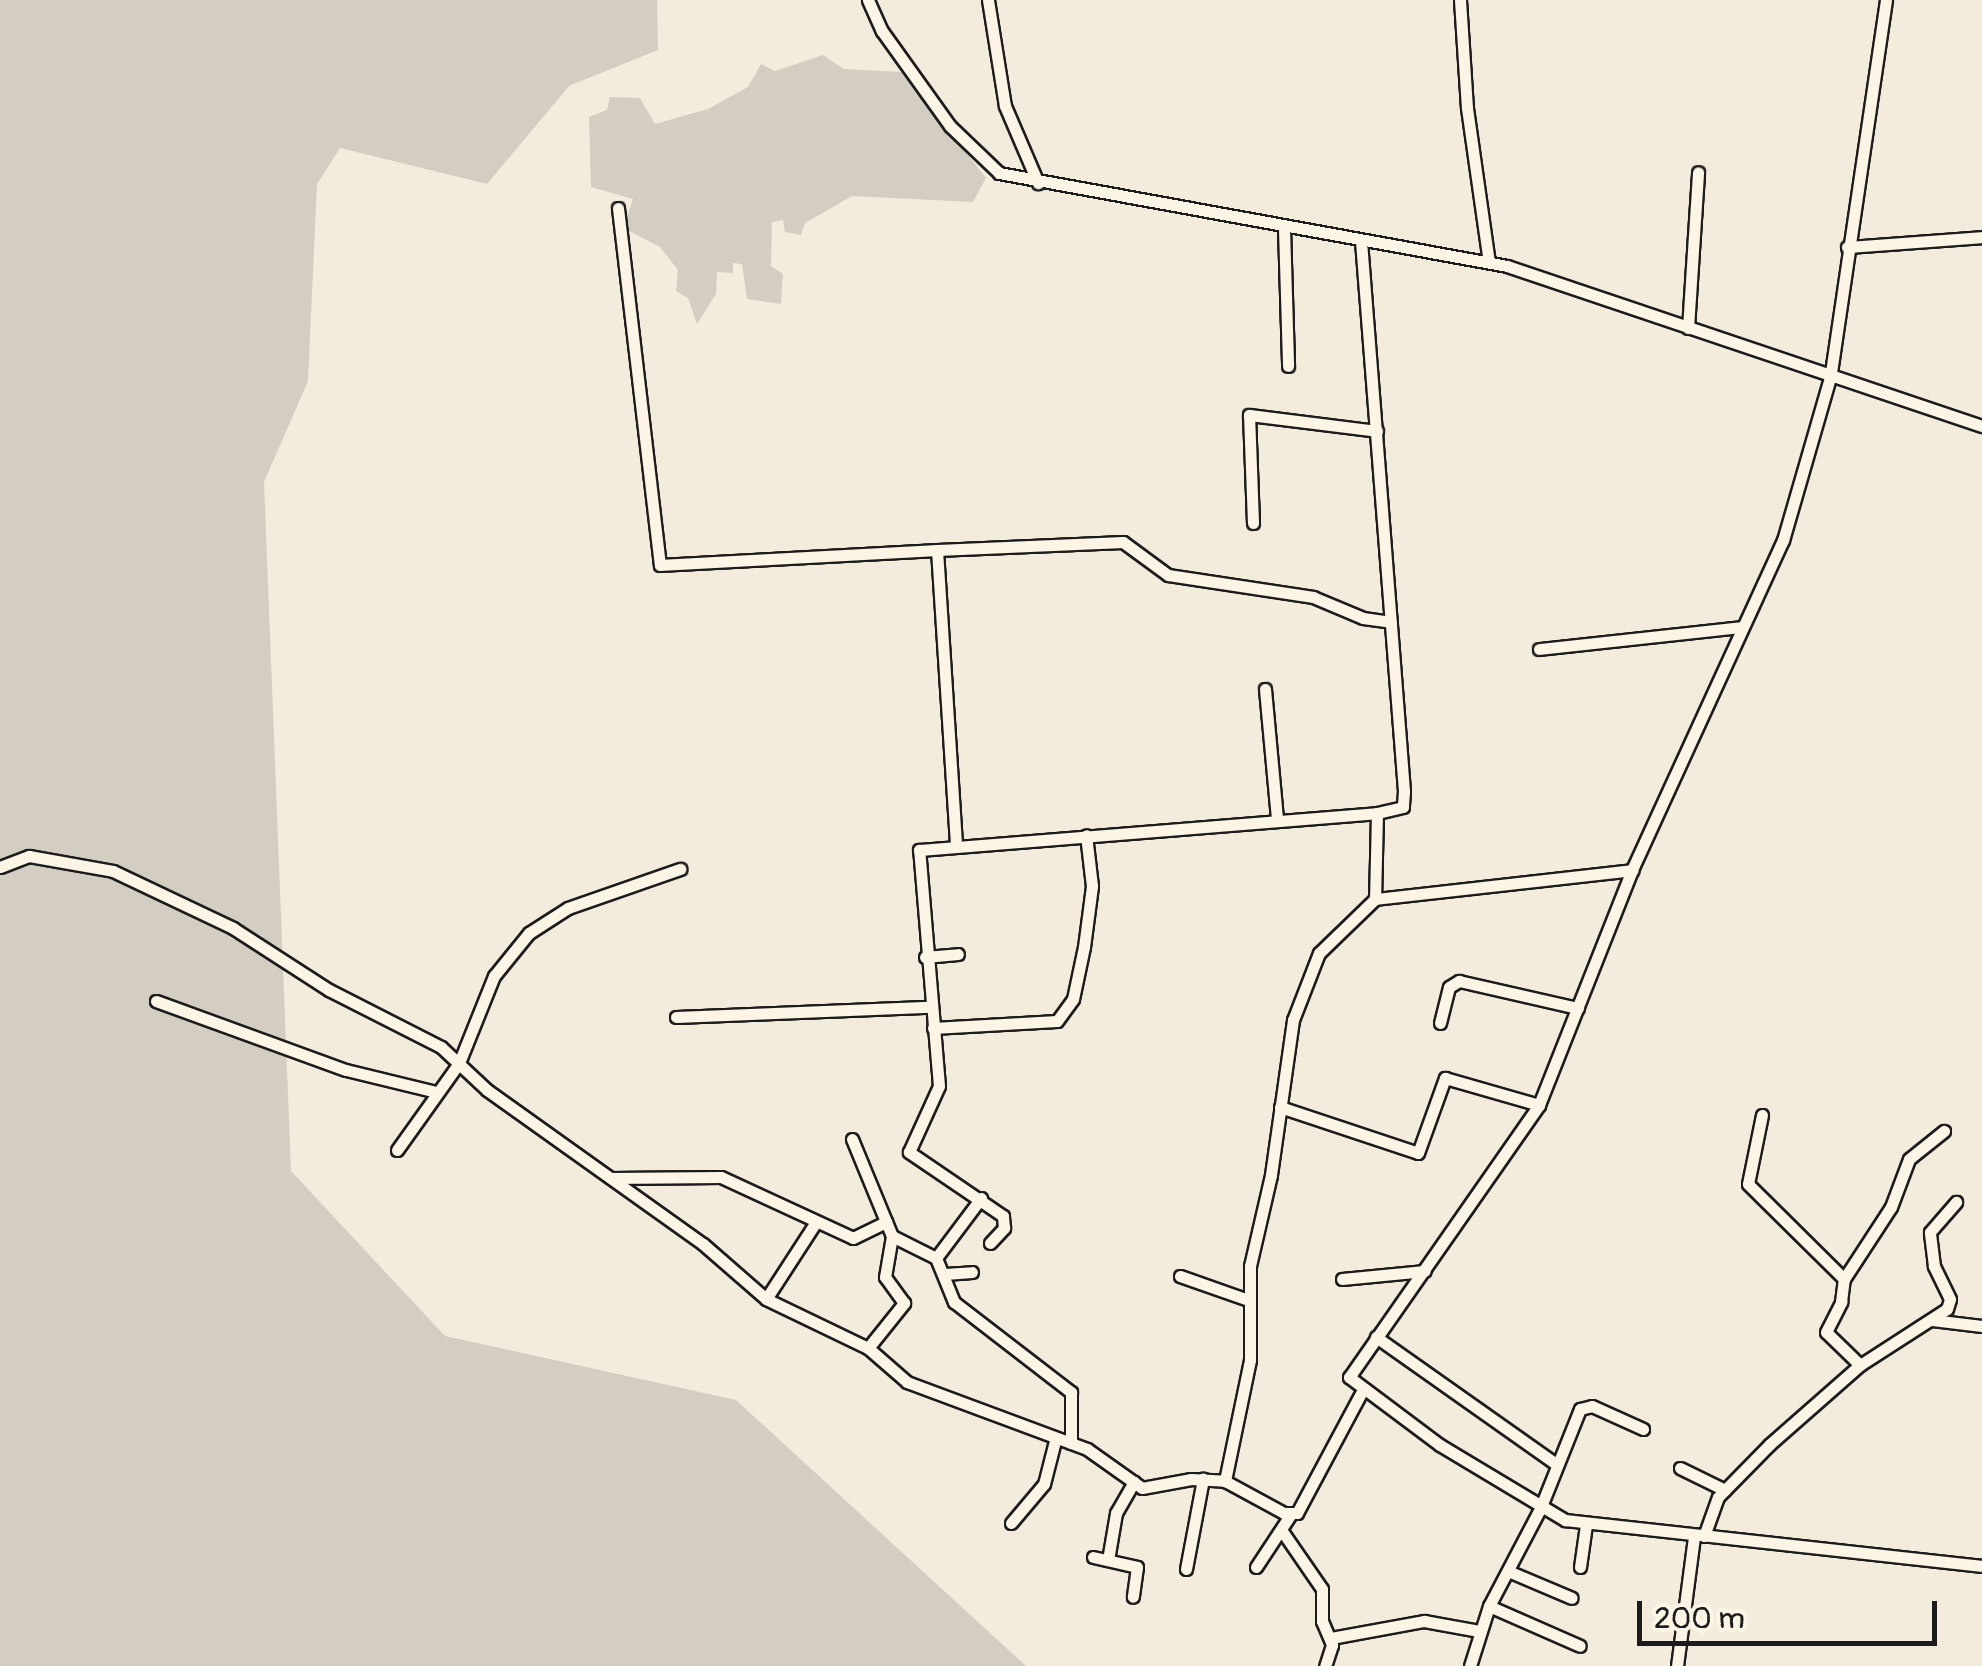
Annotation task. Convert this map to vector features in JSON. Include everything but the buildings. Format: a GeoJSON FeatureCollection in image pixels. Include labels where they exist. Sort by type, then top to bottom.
{"type":"FeatureCollection","features":[{"type":"Feature","properties":{"kind":"street"},"geometry":{"type":"LineString","coordinates":[[868,0],[882,31],[968,147],[999,173],[1284,228],[1490,262],[1982,426]]}},
{"type":"Feature","properties":{"kind":"street"},"geometry":{"type":"LineString","coordinates":[[988,0],[1006,106],[1038,183]]}},
{"type":"Feature","properties":{"kind":"street"},"geometry":{"type":"LineString","coordinates":[[1460,0],[1468,126],[1490,262]]}},
{"type":"Feature","properties":{"kind":"street"},"geometry":{"type":"LineString","coordinates":[[1886,0],[1846,247],[1831,374],[1799,500],[1632,870],[1539,1105],[1349,1378],[1361,1392],[1540,1508],[1586,1525],[1982,1566]]}},
{"type":"Feature","properties":{"kind":"street"},"geometry":{"type":"LineString","coordinates":[[1688,328],[1698,172]]}},
{"type":"Feature","properties":{"kind":"street"},"geometry":{"type":"LineString","coordinates":[[618,208],[660,565],[1123,542],[1168,575],[1313,597],[1364,618],[1391,622]]}},
{"type":"Feature","properties":{"kind":"street"},"geometry":{"type":"LineString","coordinates":[[1284,228],[1288,366]]}},
{"type":"Feature","properties":{"kind":"street"},"geometry":{"type":"LineString","coordinates":[[1846,247],[1982,238]]}},
{"type":"Feature","properties":{"kind":"street"},"geometry":{"type":"LineString","coordinates":[[990,1243],[1005,1220],[981,1198],[909,1152],[939,1086],[918,850],[1377,813],[1404,804],[1361,241]]}},
{"type":"Feature","properties":{"kind":"street"},"geometry":{"type":"LineString","coordinates":[[1253,524],[1249,415],[1377,431]]}},
{"type":"Feature","properties":{"kind":"street"},"geometry":{"type":"LineString","coordinates":[[937,550],[956,845]]}},
{"type":"Feature","properties":{"kind":"street"},"geometry":{"type":"LineString","coordinates":[[1539,649],[1742,626]]}},
{"type":"Feature","properties":{"kind":"street"},"geometry":{"type":"LineString","coordinates":[[1265,688],[1277,819]]}},
{"type":"Feature","properties":{"kind":"street"},"geometry":{"type":"LineString","coordinates":[[1376,899],[1377,813]]}},
{"type":"Feature","properties":{"kind":"street"},"geometry":{"type":"LineString","coordinates":[[933,1028],[1057,1021],[1073,999],[1084,947],[1092,886],[1086,835]]}},
{"type":"Feature","properties":{"kind":"street"},"geometry":{"type":"LineString","coordinates":[[0,867],[29,856],[130,877],[233,928],[459,1063],[766,1299],[868,1348],[907,1382],[1055,1441],[1072,1443],[1113,1462],[1134,1482],[1149,1489],[1204,1479],[1226,1481],[1291,1514]]}},
{"type":"Feature","properties":{"kind":"street"},"geometry":{"type":"LineString","coordinates":[[398,1150],[459,1063],[494,976],[529,934],[568,908],[680,868]]}},
{"type":"Feature","properties":{"kind":"street"},"geometry":{"type":"LineString","coordinates":[[1226,1481],[1250,1360],[1248,1300],[1292,1020],[1319,953],[1376,899],[1632,870]]}},
{"type":"Feature","properties":{"kind":"street"},"geometry":{"type":"LineString","coordinates":[[925,956],[958,954]]}},
{"type":"Feature","properties":{"kind":"street"},"geometry":{"type":"LineString","coordinates":[[1440,1022],[1449,987],[1460,981],[1578,1008]]}},
{"type":"Feature","properties":{"kind":"street"},"geometry":{"type":"LineString","coordinates":[[156,1001],[360,1074],[436,1092]]}},
{"type":"Feature","properties":{"kind":"street"},"geometry":{"type":"LineString","coordinates":[[676,1017],[930,1007]]}},
{"type":"Feature","properties":{"kind":"street"},"geometry":{"type":"LineString","coordinates":[[1280,1107],[1418,1152],[1445,1078],[1539,1105]]}},
{"type":"Feature","properties":{"kind":"street"},"geometry":{"type":"LineString","coordinates":[[1762,1115],[1748,1184],[1844,1278]]}},
{"type":"Feature","properties":{"kind":"street"},"geometry":{"type":"LineString","coordinates":[[1860,1366],[1826,1332],[1841,1302],[1844,1278],[1888,1214],[1908,1159],[1944,1130]]}},
{"type":"Feature","properties":{"kind":"street"},"geometry":{"type":"LineString","coordinates":[[852,1139],[892,1236],[886,1277],[904,1302],[868,1348]]}},
{"type":"Feature","properties":{"kind":"street"},"geometry":{"type":"LineString","coordinates":[[611,1178],[722,1177],[853,1238],[886,1222]]}},
{"type":"Feature","properties":{"kind":"street"},"geometry":{"type":"LineString","coordinates":[[936,1258],[981,1198]]}},
{"type":"Feature","properties":{"kind":"street"},"geometry":{"type":"LineString","coordinates":[[1676,1666],[1699,1536],[1725,1490],[1860,1366],[1932,1320],[1950,1299],[1934,1266],[1930,1232],[1956,1202]]}},
{"type":"Feature","properties":{"kind":"street"},"geometry":{"type":"LineString","coordinates":[[766,1299],[816,1222]]}},
{"type":"Feature","properties":{"kind":"street"},"geometry":{"type":"LineString","coordinates":[[892,1236],[936,1258],[948,1295],[962,1310],[1071,1392],[1072,1443]]}},
{"type":"Feature","properties":{"kind":"street"},"geometry":{"type":"LineString","coordinates":[[1342,1279],[1425,1271]]}},
{"type":"Feature","properties":{"kind":"street"},"geometry":{"type":"LineString","coordinates":[[944,1274],[972,1272]]}},
{"type":"Feature","properties":{"kind":"street"},"geometry":{"type":"LineString","coordinates":[[1180,1276],[1248,1300]]}},
{"type":"Feature","properties":{"kind":"street"},"geometry":{"type":"LineString","coordinates":[[1932,1320],[1982,1326]]}},
{"type":"Feature","properties":{"kind":"street"},"geometry":{"type":"LineString","coordinates":[[1376,1337],[1556,1464]]}},
{"type":"Feature","properties":{"kind":"street"},"geometry":{"type":"LineString","coordinates":[[1256,1567],[1291,1514],[1301,1510],[1361,1392]]}},
{"type":"Feature","properties":{"kind":"street"},"geometry":{"type":"LineString","coordinates":[[1485,1666],[1471,1663],[1478,1630],[1540,1508],[1582,1406],[1643,1429]]}},
{"type":"Feature","properties":{"kind":"street"},"geometry":{"type":"LineString","coordinates":[[1011,1524],[1044,1484],[1055,1441]]}},
{"type":"Feature","properties":{"kind":"street"},"geometry":{"type":"LineString","coordinates":[[1680,1468],[1725,1490]]}},
{"type":"Feature","properties":{"kind":"street"},"geometry":{"type":"LineString","coordinates":[[1186,1570],[1204,1479]]}},
{"type":"Feature","properties":{"kind":"street"},"geometry":{"type":"LineString","coordinates":[[1108,1560],[1121,1499],[1134,1482]]}},
{"type":"Feature","properties":{"kind":"street"},"geometry":{"type":"LineString","coordinates":[[1580,1567],[1586,1525]]}},
{"type":"Feature","properties":{"kind":"street"},"geometry":{"type":"LineString","coordinates":[[1282,1531],[1322,1589],[1322,1621],[1331,1638],[1325,1666]]}},
{"type":"Feature","properties":{"kind":"street"},"geometry":{"type":"LineString","coordinates":[[1093,1558],[1137,1567],[1133,1596]]}},
{"type":"Feature","properties":{"kind":"street"},"geometry":{"type":"LineString","coordinates":[[1508,1572],[1572,1598]]}},
{"type":"Feature","properties":{"kind":"street"},"geometry":{"type":"LineString","coordinates":[[1488,1606],[1580,1646]]}},
{"type":"Feature","properties":{"kind":"street"},"geometry":{"type":"LineString","coordinates":[[1331,1638],[1424,1620],[1478,1630]]}},
{"type":"Feature","properties":{"kind":"shaded area"},"geometry":{"type":"Polygon","coordinates":[[[0,0],[657,0],[658,50],[569,86],[487,184],[340,148],[317,184],[308,381],[264,482],[291,1171],[445,1336],[736,1400],[1026,1666],[0,1666],[0,0]]]}},
{"type":"Feature","properties":{"kind":"shaded area"},"geometry":{"type":"Polygon","coordinates":[[[823,55],[844,69],[903,72],[986,178],[973,202],[852,196],[805,223],[801,235],[785,232],[783,220],[772,222],[771,266],[783,274],[781,304],[747,299],[742,264],[733,263],[733,273],[717,272],[716,294],[697,324],[688,298],[676,291],[678,270],[660,247],[623,228],[633,199],[591,187],[589,117],[607,110],[610,97],[640,98],[655,124],[708,109],[748,87],[761,64],[775,71],[823,55]]]}}]}
